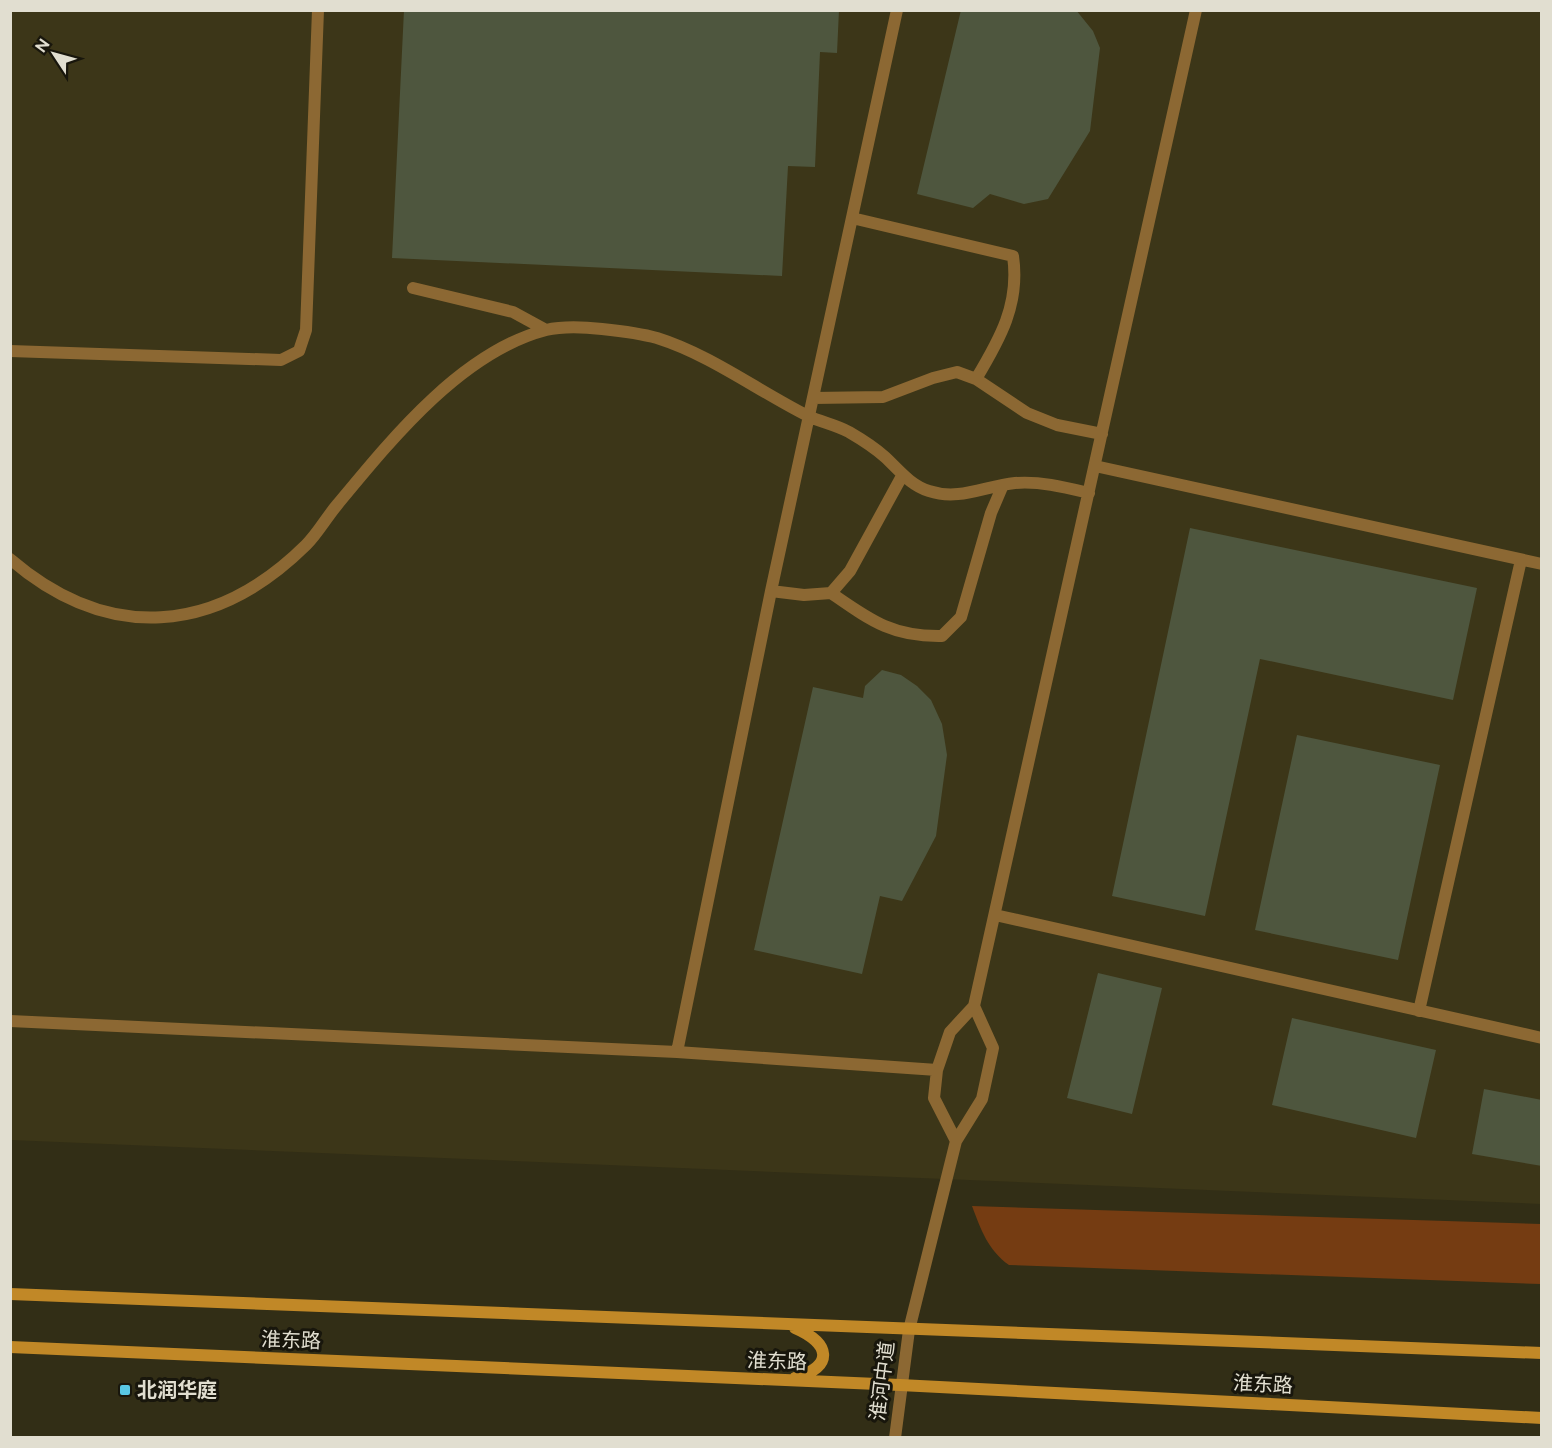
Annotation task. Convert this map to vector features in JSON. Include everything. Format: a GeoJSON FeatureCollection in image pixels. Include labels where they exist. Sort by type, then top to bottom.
{"type":"FeatureCollection","features":[{"type":"Feature","properties":{"kind":"main road","name":"淮东路"},"geometry":{"type":"LineString","coordinates":[[10,1294],[1542,1353]]}},
{"type":"Feature","properties":{"kind":"main road"},"geometry":{"type":"LineString","coordinates":[[787,1381],[805,1375],[815,1368],[824,1356],[824,1347],[816,1338],[788,1325]]}},
{"type":"Feature","properties":{"kind":"main road","name":"淮东路"},"geometry":{"type":"LineString","coordinates":[[10,1347],[900,1386],[1542,1418]]}},
{"type":"Feature","properties":{"kind":"street"},"geometry":{"type":"LineString","coordinates":[[10,351],[281,360],[299,351],[306,330],[318,10]]}},
{"type":"Feature","properties":{"kind":"street"},"geometry":{"type":"LineString","coordinates":[[677,1052],[771,591],[897,10]]}},
{"type":"Feature","properties":{"kind":"street"},"geometry":{"type":"LineString","coordinates":[[956,1140],[934,1098],[937,1070],[950,1032],[975,1006],[1196,10]]}},
{"type":"Feature","properties":{"kind":"street"},"geometry":{"type":"LineString","coordinates":[[852,218],[1013,256],[1017,281],[1008,315],[999,341],[976,380]]}},
{"type":"Feature","properties":{"kind":"street"},"geometry":{"type":"LineString","coordinates":[[413,288],[513,312],[546,330]]}},
{"type":"Feature","properties":{"kind":"street"},"geometry":{"type":"LineString","coordinates":[[10,559],[47,588],[94,609],[122,615],[165,618],[220,603],[250,590],[279,570],[308,543],[393,440],[444,390],[480,362],[506,347],[546,330],[582,327],[629,332],[659,339],[696,354],[809,416],[848,432],[884,457],[902,476],[926,491],[946,495],[969,494],[1003,485],[1047,483],[1089,493]]}},
{"type":"Feature","properties":{"kind":"street"},"geometry":{"type":"LineString","coordinates":[[813,398],[883,397],[933,378],[957,372],[976,380],[1027,413],[1057,425],[1102,434]]}},
{"type":"Feature","properties":{"kind":"street"},"geometry":{"type":"LineString","coordinates":[[1095,466],[1542,564]]}},
{"type":"Feature","properties":{"kind":"street"},"geometry":{"type":"LineString","coordinates":[[831,593],[850,571],[902,476]]}},
{"type":"Feature","properties":{"kind":"street"},"geometry":{"type":"LineString","coordinates":[[771,591],[804,595],[831,593],[885,628],[915,636],[942,636],[961,617],[991,513],[1003,485]]}},
{"type":"Feature","properties":{"kind":"street"},"geometry":{"type":"LineString","coordinates":[[1419,1011],[1521,560]]}},
{"type":"Feature","properties":{"kind":"street"},"geometry":{"type":"LineString","coordinates":[[995,915],[1542,1038]]}},
{"type":"Feature","properties":{"kind":"street","name":"淮河中道"},"geometry":{"type":"LineString","coordinates":[[895,1437],[909,1330],[956,1140],[982,1099],[993,1048],[975,1006]]}},
{"type":"Feature","properties":{"kind":"street"},"geometry":{"type":"LineString","coordinates":[[10,1021],[677,1052],[937,1070]]}},
{"type":"Feature","properties":{"kind":"shaded area"},"geometry":{"type":"Polygon","coordinates":[[[11,11],[1541,11],[1541,1204],[11,1140],[11,11]]]}},
{"type":"Feature","properties":{"kind":"shaded area"},"geometry":{"type":"Polygon","coordinates":[[[972,1206],[1541,1224],[1541,1284],[1009,1265],[990,1246],[972,1206]]]}},
{"type":"Feature","properties":{"kind":"building"},"geometry":{"type":"Polygon","coordinates":[[[404,10],[839,10],[837,53],[820,52],[815,167],[788,166],[782,276],[392,258],[404,10]]]}},
{"type":"Feature","properties":{"kind":"building"},"geometry":{"type":"Polygon","coordinates":[[[961,10],[1076,10],[1093,31],[1100,48],[1090,131],[1048,199],[1024,204],[990,194],[973,208],[917,194],[961,10]]]}},
{"type":"Feature","properties":{"kind":"building"},"geometry":{"type":"Polygon","coordinates":[[[1190,528],[1477,588],[1453,700],[1260,659],[1205,916],[1112,896],[1190,528]]]}},
{"type":"Feature","properties":{"kind":"building"},"geometry":{"type":"Polygon","coordinates":[[[882,670],[901,675],[917,686],[931,700],[942,724],[947,755],[936,836],[902,901],[880,896],[862,974],[754,950],[813,687],[863,698],[865,686],[882,670]]]}},
{"type":"Feature","properties":{"kind":"building"},"geometry":{"type":"Polygon","coordinates":[[[1297,735],[1440,765],[1398,960],[1255,930],[1297,735]]]}},
{"type":"Feature","properties":{"kind":"building"},"geometry":{"type":"Polygon","coordinates":[[[1098,973],[1162,988],[1132,1114],[1067,1098],[1098,973]]]}},
{"type":"Feature","properties":{"kind":"building"},"geometry":{"type":"Polygon","coordinates":[[[1292,1018],[1436,1050],[1416,1138],[1272,1105],[1292,1018]]]}},
{"type":"Feature","properties":{"kind":"building"},"geometry":{"type":"Polygon","coordinates":[[[1484,1089],[1542,1100],[1542,1166],[1472,1154],[1484,1089]]]}},
{"type":"Feature","properties":{"kind":"place","name":"北润华庭"},"geometry":{"type":"Point","coordinates":[125,1390]}}]}
